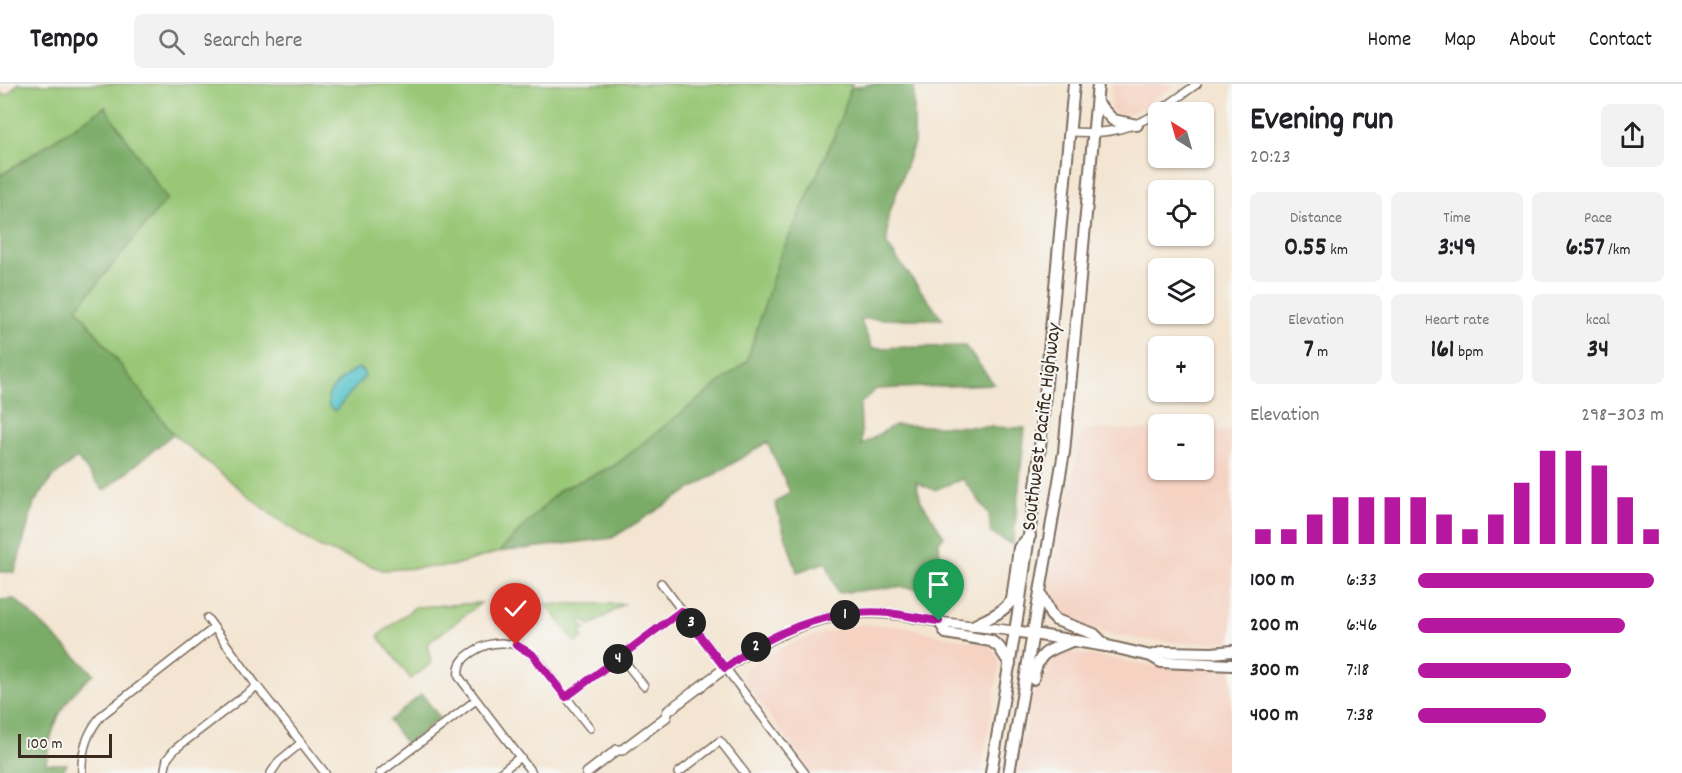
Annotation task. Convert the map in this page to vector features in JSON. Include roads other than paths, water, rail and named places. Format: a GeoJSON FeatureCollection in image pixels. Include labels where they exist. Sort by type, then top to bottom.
{"type":"FeatureCollection","features":[{"type":"Feature","properties":{"kind":"highway","name":"Southwest Pacific Highway"},"geometry":{"type":"LineString","coordinates":[[991,773],[1030,536],[1037,479],[1074,84]]}},
{"type":"Feature","properties":{"kind":"highway","name":"Southwest Pacific Highway"},"geometry":{"type":"LineString","coordinates":[[1009,773],[1064,452],[1098,84]]}},
{"type":"Feature","properties":{"kind":"highway"},"geometry":{"type":"LineString","coordinates":[[1096,103],[1113,120],[1137,124]]}},
{"type":"Feature","properties":{"kind":"highway"},"geometry":{"type":"LineString","coordinates":[[973,626],[999,613],[1009,605],[1014,590],[1019,548],[1030,536]]}},
{"type":"Feature","properties":{"kind":"highway"},"geometry":{"type":"LineString","coordinates":[[1040,591],[1051,615],[1056,620],[1094,634],[1106,646]]}},
{"type":"Feature","properties":{"kind":"highway"},"geometry":{"type":"LineString","coordinates":[[940,622],[946,633],[991,642],[999,647],[1010,663]]}},
{"type":"Feature","properties":{"kind":"highway"},"geometry":{"type":"LineString","coordinates":[[1015,631],[1106,646],[1151,656],[1161,662],[1230,664]]}},
{"type":"Feature","properties":{"kind":"highway"},"geometry":{"type":"LineString","coordinates":[[1016,734],[1024,728],[1034,669],[1038,660],[1043,654],[1073,641]]}},
{"type":"Feature","properties":{"kind":"highway"},"geometry":{"type":"LineString","coordinates":[[1151,656],[1163,652],[1232,651]]}},
{"type":"Feature","properties":{"kind":"main road"},"geometry":{"type":"LineString","coordinates":[[587,773],[617,750],[619,744],[640,728],[668,711],[725,668],[764,642],[805,624],[834,616],[889,613],[1015,631]]}},
{"type":"Feature","properties":{"kind":"street"},"geometry":{"type":"LineString","coordinates":[[1173,102],[1197,84]]}},
{"type":"Feature","properties":{"kind":"street"},"geometry":{"type":"LineString","coordinates":[[1070,132],[1094,133],[1116,130],[1148,118]]}},
{"type":"Feature","properties":{"kind":"street"},"geometry":{"type":"LineString","coordinates":[[661,584],[805,773]]}},
{"type":"Feature","properties":{"kind":"street"},"geometry":{"type":"LineString","coordinates":[[566,697],[681,611]]}},
{"type":"Feature","properties":{"kind":"street"},"geometry":{"type":"LineString","coordinates":[[207,618],[325,773]]}},
{"type":"Feature","properties":{"kind":"street"},"geometry":{"type":"LineString","coordinates":[[82,773],[82,757],[87,738],[102,715],[214,628]]}},
{"type":"Feature","properties":{"kind":"street"},"geometry":{"type":"LineString","coordinates":[[532,773],[459,676],[458,669],[461,661],[471,653],[493,643],[516,645],[532,654],[590,728]]}},
{"type":"Feature","properties":{"kind":"street"},"geometry":{"type":"LineString","coordinates":[[621,657],[644,686]]}},
{"type":"Feature","properties":{"kind":"street"},"geometry":{"type":"LineString","coordinates":[[165,769],[166,759],[175,749],[257,686]]}},
{"type":"Feature","properties":{"kind":"street"},"geometry":{"type":"LineString","coordinates":[[380,773],[476,700]]}},
{"type":"Feature","properties":{"kind":"street"},"geometry":{"type":"LineString","coordinates":[[678,773],[720,741],[745,773]]}},
{"type":"Feature","properties":{"kind":"street"},"geometry":{"type":"LineString","coordinates":[[271,773],[279,761],[301,743]]}},
{"type":"Feature","properties":{"kind":"street"},"geometry":{"type":"LineString","coordinates":[[500,773],[520,757]]}},
{"type":"Feature","properties":{"kind":"water"},"geometry":{"type":"Polygon","coordinates":[[[358,368],[365,376],[335,411],[329,406],[330,392],[341,380],[358,368]]]}}]}
